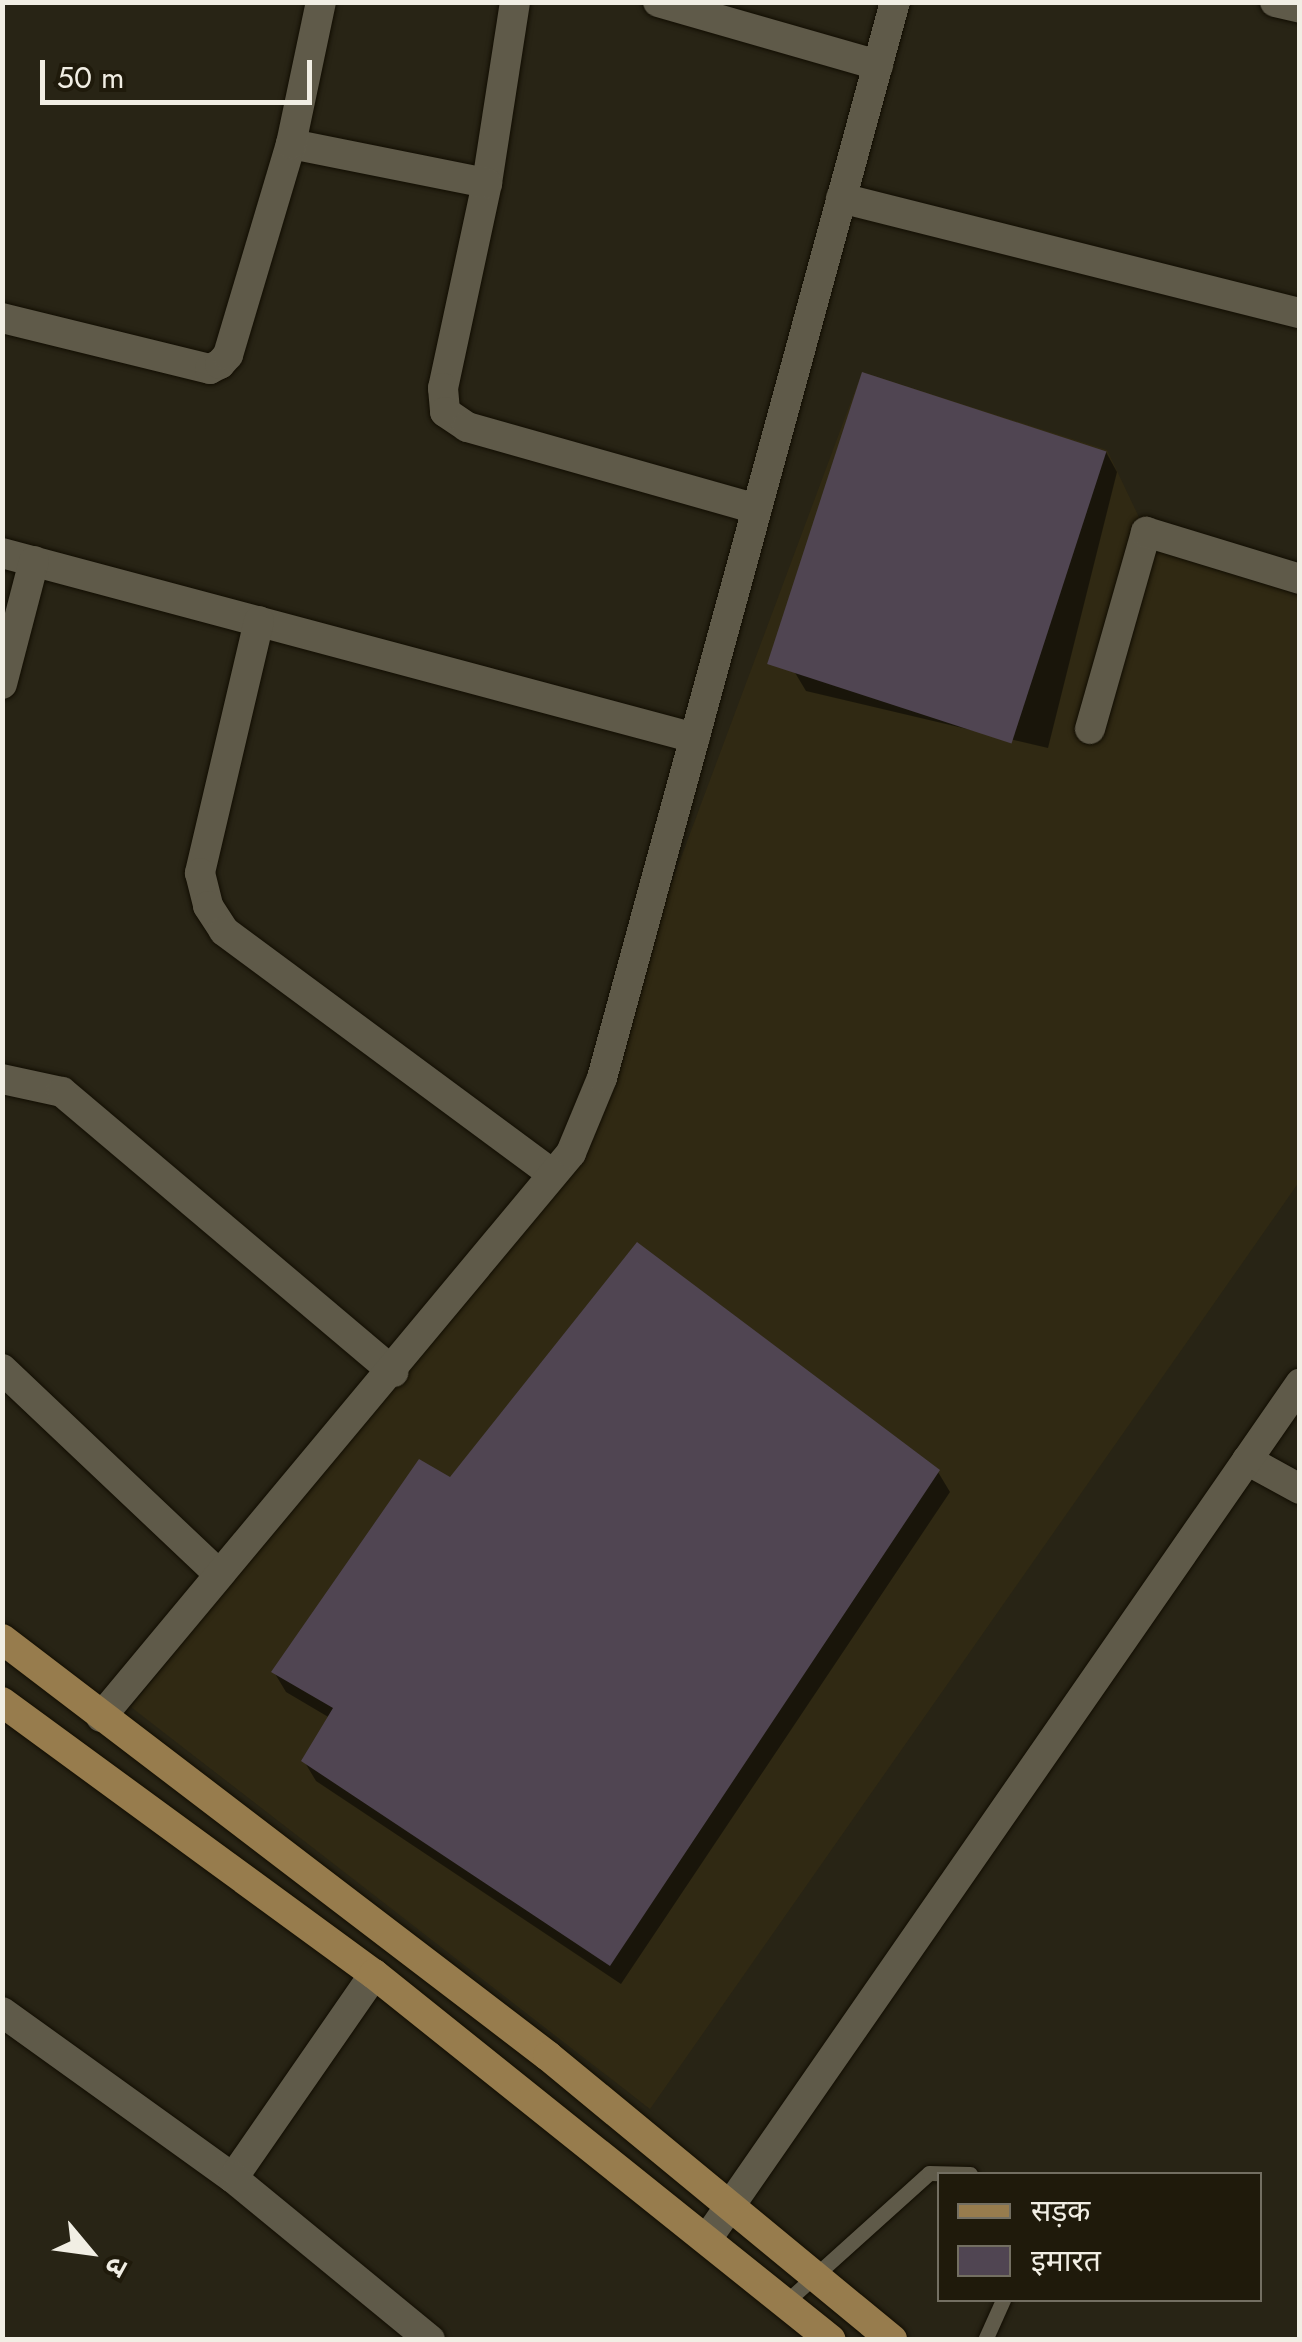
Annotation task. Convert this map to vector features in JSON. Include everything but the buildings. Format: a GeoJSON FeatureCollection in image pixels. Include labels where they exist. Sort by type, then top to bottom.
{"type":"FeatureCollection","features":[{"type":"Feature","properties":{"kind":"main road"},"geometry":{"type":"LineString","coordinates":[[2,1639],[548,2056],[815,2272],[892,2340]]}},
{"type":"Feature","properties":{"kind":"main road"},"geometry":{"type":"LineString","coordinates":[[2,1702],[374,1974],[787,2301],[830,2340]]}},
{"type":"Feature","properties":{"kind":"street"},"geometry":{"type":"LineString","coordinates":[[2,318],[210,369],[220,364],[228,355],[291,144],[321,2]]}},
{"type":"Feature","properties":{"kind":"street"},"geometry":{"type":"LineString","coordinates":[[515,2],[487,183],[442,388],[445,412],[467,427],[757,509]]}},
{"type":"Feature","properties":{"kind":"street"},"geometry":{"type":"LineString","coordinates":[[658,2],[878,65]]}},
{"type":"Feature","properties":{"kind":"street"},"geometry":{"type":"LineString","coordinates":[[101,1717],[218,1573],[393,1372],[571,1153],[602,1078],[895,2]]}},
{"type":"Feature","properties":{"kind":"street"},"geometry":{"type":"LineString","coordinates":[[1275,2],[1300,8]]}},
{"type":"Feature","properties":{"kind":"street"},"geometry":{"type":"LineString","coordinates":[[291,144],[487,183]]}},
{"type":"Feature","properties":{"kind":"street"},"geometry":{"type":"LineString","coordinates":[[841,198],[1300,313]]}},
{"type":"Feature","properties":{"kind":"street"},"geometry":{"type":"LineString","coordinates":[[1090,728],[1146,532],[1300,579]]}},
{"type":"Feature","properties":{"kind":"street"},"geometry":{"type":"LineString","coordinates":[[2,552],[694,738]]}},
{"type":"Feature","properties":{"kind":"street"},"geometry":{"type":"LineString","coordinates":[[2,684],[34,561]]}},
{"type":"Feature","properties":{"kind":"street"},"geometry":{"type":"LineString","coordinates":[[259,621],[200,873],[208,906],[224,931],[552,1174]]}},
{"type":"Feature","properties":{"kind":"street"},"geometry":{"type":"LineString","coordinates":[[2,1079],[62,1092],[393,1372]]}},
{"type":"Feature","properties":{"kind":"street"},"geometry":{"type":"LineString","coordinates":[[2,1369],[218,1573]]}},
{"type":"Feature","properties":{"kind":"street"},"geometry":{"type":"LineString","coordinates":[[707,2239],[734,2207],[1300,1384]]}},
{"type":"Feature","properties":{"kind":"street"},"geometry":{"type":"LineString","coordinates":[[1247,1460],[1300,1490]]}},
{"type":"Feature","properties":{"kind":"street"},"geometry":{"type":"LineString","coordinates":[[233,2178],[374,1974]]}},
{"type":"Feature","properties":{"kind":"street"},"geometry":{"type":"LineString","coordinates":[[2,2012],[233,2178],[430,2340]]}},
{"type":"Feature","properties":{"kind":"lane"},"geometry":{"type":"LineString","coordinates":[[787,2301],[815,2272],[854,2246],[930,2173],[937,2173]]}},
{"type":"Feature","properties":{"kind":"lane"},"geometry":{"type":"LineString","coordinates":[[985,2340],[1002,2302]]}},
{"type":"Feature","properties":{"kind":"shaded area"},"geometry":{"type":"Polygon","coordinates":[[[862,372],[1107,450],[1146,532],[1299,564],[1299,1182],[650,2109],[131,1707],[571,1153],[862,372]]]}}]}
